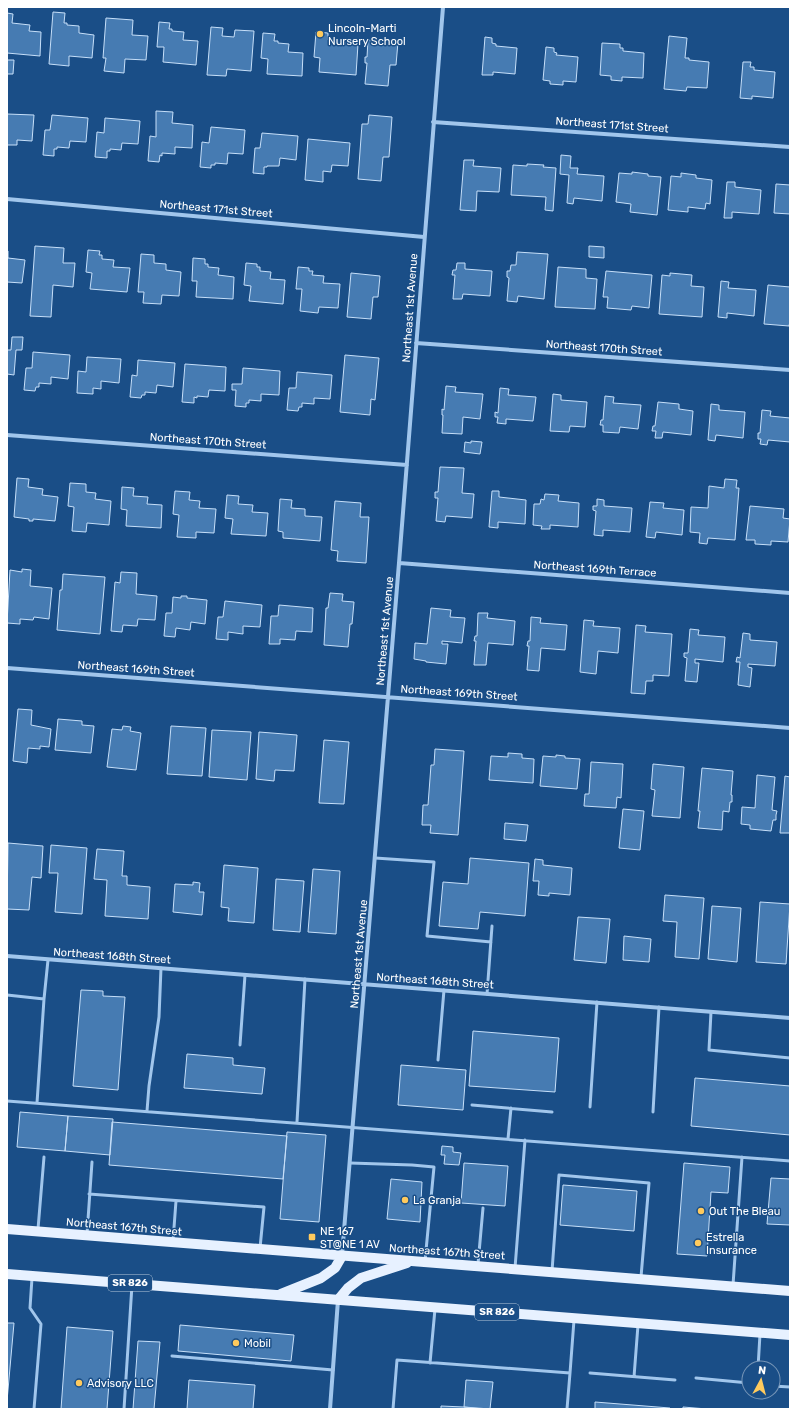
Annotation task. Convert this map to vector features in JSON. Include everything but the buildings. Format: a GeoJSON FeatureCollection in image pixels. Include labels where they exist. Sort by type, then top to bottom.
{"type":"FeatureCollection","features":[{"type":"Feature","properties":{"kind":"main road","name":"Northeast 167th Street"},"geometry":{"type":"LineString","coordinates":[[7,1230],[790,1291]]}},
{"type":"Feature","properties":{"kind":"main road"},"geometry":{"type":"LineString","coordinates":[[279,1295],[321,1278],[335,1268],[342,1256]]}},
{"type":"Feature","properties":{"kind":"main road"},"geometry":{"type":"LineString","coordinates":[[338,1300],[348,1288],[361,1278],[413,1261]]}},
{"type":"Feature","properties":{"kind":"main road","name":"SR 826"},"geometry":{"type":"LineString","coordinates":[[7,1274],[790,1335]]}},
{"type":"Feature","properties":{"kind":"street","name":"Northeast 1st Avenue"},"geometry":{"type":"LineString","coordinates":[[342,1256],[407,465],[442,7]]}},
{"type":"Feature","properties":{"kind":"street","name":"Northeast 171st Street"},"geometry":{"type":"LineString","coordinates":[[433,122],[790,147]]}},
{"type":"Feature","properties":{"kind":"street","name":"Northeast 171st Street"},"geometry":{"type":"LineString","coordinates":[[7,199],[424,237]]}},
{"type":"Feature","properties":{"kind":"street","name":"Northeast 170th Street"},"geometry":{"type":"LineString","coordinates":[[416,343],[790,370]]}},
{"type":"Feature","properties":{"kind":"street","name":"Northeast 170th Street"},"geometry":{"type":"LineString","coordinates":[[7,435],[407,465]]}},
{"type":"Feature","properties":{"kind":"street","name":"Northeast 169th Terrace"},"geometry":{"type":"LineString","coordinates":[[399,563],[790,593]]}},
{"type":"Feature","properties":{"kind":"street","name":"Northeast 169th Street"},"geometry":{"type":"LineString","coordinates":[[7,668],[790,728]]}},
{"type":"Feature","properties":{"kind":"street","name":"Northeast 168th Street"},"geometry":{"type":"LineString","coordinates":[[7,956],[790,1018]]}},
{"type":"Feature","properties":{"kind":"street"},"geometry":{"type":"LineString","coordinates":[[330,1409],[338,1300]]}},
{"type":"Feature","properties":{"kind":"lane"},"geometry":{"type":"LineString","coordinates":[[375,858],[434,862],[427,936],[491,942]]}},
{"type":"Feature","properties":{"kind":"lane"},"geometry":{"type":"LineString","coordinates":[[487,994],[492,926]]}},
{"type":"Feature","properties":{"kind":"lane"},"geometry":{"type":"LineString","coordinates":[[36,1103],[48,960]]}},
{"type":"Feature","properties":{"kind":"lane"},"geometry":{"type":"LineString","coordinates":[[147,1111],[148,1086],[159,1016],[161,968]]}},
{"type":"Feature","properties":{"kind":"lane"},"geometry":{"type":"LineString","coordinates":[[240,1045],[245,975]]}},
{"type":"Feature","properties":{"kind":"lane"},"geometry":{"type":"LineString","coordinates":[[297,1122],[305,979]]}},
{"type":"Feature","properties":{"kind":"lane"},"geometry":{"type":"LineString","coordinates":[[438,1060],[444,990]]}},
{"type":"Feature","properties":{"kind":"lane"},"geometry":{"type":"LineString","coordinates":[[7,995],[44,999]]}},
{"type":"Feature","properties":{"kind":"lane"},"geometry":{"type":"LineString","coordinates":[[590,1107],[597,1002]]}},
{"type":"Feature","properties":{"kind":"lane"},"geometry":{"type":"LineString","coordinates":[[653,1112],[659,1007]]}},
{"type":"Feature","properties":{"kind":"lane"},"geometry":{"type":"LineString","coordinates":[[711,1012],[709,1050],[790,1058]]}},
{"type":"Feature","properties":{"kind":"lane"},"geometry":{"type":"LineString","coordinates":[[7,1101],[353,1126],[790,1161]]}},
{"type":"Feature","properties":{"kind":"lane"},"geometry":{"type":"LineString","coordinates":[[472,1105],[552,1112]]}},
{"type":"Feature","properties":{"kind":"lane"},"geometry":{"type":"LineString","coordinates":[[508,1139],[511,1108]]}},
{"type":"Feature","properties":{"kind":"lane"},"geometry":{"type":"LineString","coordinates":[[514,1269],[525,1140]]}},
{"type":"Feature","properties":{"kind":"lane"},"geometry":{"type":"LineString","coordinates":[[733,1286],[742,1157]]}},
{"type":"Feature","properties":{"kind":"lane"},"geometry":{"type":"LineString","coordinates":[[38,1232],[44,1158]]}},
{"type":"Feature","properties":{"kind":"lane"},"geometry":{"type":"LineString","coordinates":[[87,1236],[92,1162]]}},
{"type":"Feature","properties":{"kind":"lane"},"geometry":{"type":"LineString","coordinates":[[350,1163],[434,1167],[425,1263]]}},
{"type":"Feature","properties":{"kind":"lane"},"geometry":{"type":"LineString","coordinates":[[552,1272],[558,1176],[649,1183],[641,1279]]}},
{"type":"Feature","properties":{"kind":"lane"},"geometry":{"type":"LineString","coordinates":[[89,1194],[264,1207],[260,1249]]}},
{"type":"Feature","properties":{"kind":"lane"},"geometry":{"type":"LineString","coordinates":[[173,1242],[176,1201]]}},
{"type":"Feature","properties":{"kind":"lane"},"geometry":{"type":"LineString","coordinates":[[478,1266],[483,1208]]}},
{"type":"Feature","properties":{"kind":"lane"},"geometry":{"type":"LineString","coordinates":[[32,1276],[30,1308],[41,1324],[34,1409]]}},
{"type":"Feature","properties":{"kind":"lane"},"geometry":{"type":"LineString","coordinates":[[124,1409],[132,1283]]}},
{"type":"Feature","properties":{"kind":"lane"},"geometry":{"type":"LineString","coordinates":[[430,1363],[435,1307]]}},
{"type":"Feature","properties":{"kind":"lane"},"geometry":{"type":"LineString","coordinates":[[567,1409],[574,1318]]}},
{"type":"Feature","properties":{"kind":"lane"},"geometry":{"type":"LineString","coordinates":[[634,1377],[639,1323]]}},
{"type":"Feature","properties":{"kind":"lane"},"geometry":{"type":"LineString","coordinates":[[759,1360],[761,1333]]}},
{"type":"Feature","properties":{"kind":"lane"},"geometry":{"type":"LineString","coordinates":[[172,1356],[333,1370]]}},
{"type":"Feature","properties":{"kind":"lane"},"geometry":{"type":"LineString","coordinates":[[393,1409],[397,1360],[570,1373]]}},
{"type":"Feature","properties":{"kind":"lane"},"geometry":{"type":"LineString","coordinates":[[590,1373],[675,1380]]}},
{"type":"Feature","properties":{"kind":"lane"},"geometry":{"type":"LineString","coordinates":[[696,1378],[741,1382]]}},
{"type":"Feature","properties":{"kind":"place","name":"Lincoln-Marti Nursery School"},"geometry":{"type":"Point","coordinates":[320,34]}},
{"type":"Feature","properties":{"kind":"place","name":"La Granja"},"geometry":{"type":"Point","coordinates":[405,1200]}},
{"type":"Feature","properties":{"kind":"place","name":"Out The Bleau"},"geometry":{"type":"Point","coordinates":[701,1211]}},
{"type":"Feature","properties":{"kind":"place","name":"NE 167 ST@NE 1 AV"},"geometry":{"type":"Point","coordinates":[312,1237]}},
{"type":"Feature","properties":{"kind":"place","name":"Estrella Insurance"},"geometry":{"type":"Point","coordinates":[698,1243]}},
{"type":"Feature","properties":{"kind":"place","name":"Mobil"},"geometry":{"type":"Point","coordinates":[236,1343]}},
{"type":"Feature","properties":{"kind":"place","name":"Advisory LLC"},"geometry":{"type":"Point","coordinates":[79,1383]}}]}
